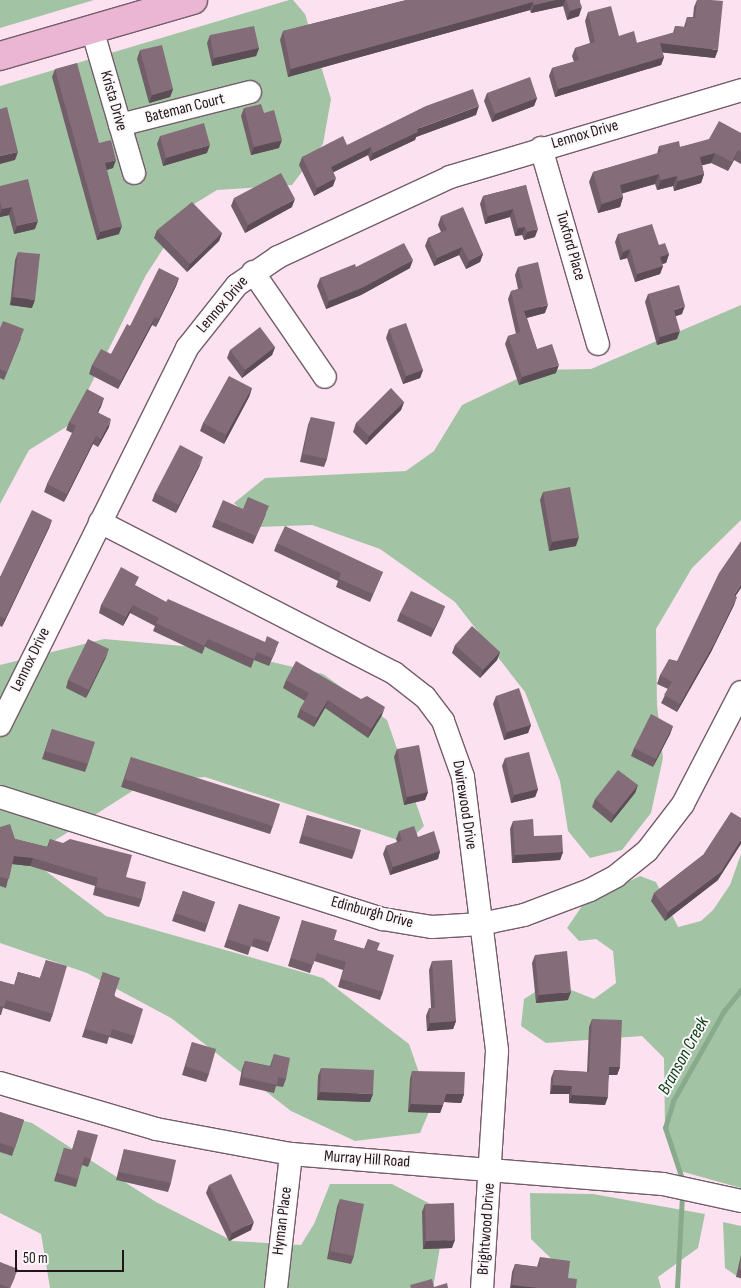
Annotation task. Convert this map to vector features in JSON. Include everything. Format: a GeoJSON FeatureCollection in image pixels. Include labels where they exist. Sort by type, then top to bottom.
{"type":"FeatureCollection","features":[{"type":"Feature","properties":{"kind":"main road"},"geometry":{"type":"LineString","coordinates":[[0,56],[194,0]]}},
{"type":"Feature","properties":{"kind":"street","name":"Krista Drive"},"geometry":{"type":"LineString","coordinates":[[92,29],[134,173]]}},
{"type":"Feature","properties":{"kind":"street","name":"Lennox Drive"},"geometry":{"type":"LineString","coordinates":[[0,725],[186,348],[224,300],[253,272],[278,257],[450,177],[541,148],[741,90]]}},
{"type":"Feature","properties":{"kind":"street","name":"Bateman Court"},"geometry":{"type":"LineString","coordinates":[[120,125],[250,92]]}},
{"type":"Feature","properties":{"kind":"street","name":"Tuxford Place"},"geometry":{"type":"LineString","coordinates":[[541,148],[598,344]]}},
{"type":"Feature","properties":{"kind":"street"},"geometry":{"type":"LineString","coordinates":[[253,272],[324,377]]}},
{"type":"Feature","properties":{"kind":"street","name":"Dwirewood Drive"},"geometry":{"type":"LineString","coordinates":[[100,522],[394,673],[425,697],[443,721],[463,777],[497,1051],[491,1170]]}},
{"type":"Feature","properties":{"kind":"street","name":"Edinburgh Drive"},"geometry":{"type":"LineString","coordinates":[[0,797],[383,919],[432,927],[481,924],[524,915],[590,890],[616,876],[647,851],[683,804],[741,692]]}},
{"type":"Feature","properties":{"kind":"street","name":"Murray Hill Road"},"geometry":{"type":"LineString","coordinates":[[0,1083],[156,1129],[291,1154],[663,1184],[741,1201]]}},
{"type":"Feature","properties":{"kind":"street","name":"Hyman Place"},"geometry":{"type":"LineString","coordinates":[[276,1288],[291,1154]]}},
{"type":"Feature","properties":{"kind":"street","name":"Brightwood Drive"},"geometry":{"type":"LineString","coordinates":[[482,1288],[491,1170]]}},
{"type":"Feature","properties":{"kind":"green space"},"geometry":{"type":"Polygon","coordinates":[[[0,0],[94,0],[0,28],[0,0]]]}},
{"type":"Feature","properties":{"kind":"green space"},"geometry":{"type":"Polygon","coordinates":[[[293,0],[305,14],[331,99],[323,144],[292,185],[217,190],[191,206],[146,275],[71,424],[29,450],[0,504],[0,86],[293,0]]]}},
{"type":"Feature","properties":{"kind":"green space"},"geometry":{"type":"Polygon","coordinates":[[[741,305],[741,520],[692,568],[656,629],[657,705],[663,758],[651,813],[622,850],[590,858],[568,831],[560,781],[525,692],[455,602],[380,549],[312,525],[259,527],[234,503],[265,478],[406,471],[434,451],[462,405],[536,370],[591,369],[741,305]]]}},
{"type":"Feature","properties":{"kind":"green space"},"geometry":{"type":"Polygon","coordinates":[[[104,639],[217,649],[323,674],[387,720],[424,826],[407,843],[205,777],[148,781],[54,841],[43,869],[106,916],[323,978],[409,1044],[431,1107],[420,1133],[355,1141],[291,1111],[171,1018],[87,973],[0,943],[0,665],[104,639]]]}},
{"type":"Feature","properties":{"kind":"green space"},"geometry":{"type":"Polygon","coordinates":[[[741,854],[741,1188],[680,1171],[665,1128],[664,1058],[642,1036],[546,1043],[521,1026],[524,999],[551,982],[594,999],[616,983],[613,951],[596,939],[579,941],[567,928],[584,903],[640,876],[656,882],[678,927],[701,921],[713,910],[730,885],[741,854]]]}},
{"type":"Feature","properties":{"kind":"green space"},"geometry":{"type":"Polygon","coordinates":[[[0,1115],[32,1123],[156,1202],[233,1241],[301,1245],[314,1224],[330,1184],[392,1184],[438,1208],[441,1241],[433,1288],[50,1288],[41,1234],[0,1213],[0,1115]]]}},
{"type":"Feature","properties":{"kind":"green space"},"geometry":{"type":"Polygon","coordinates":[[[530,1193],[593,1194],[705,1214],[698,1248],[658,1277],[661,1288],[564,1288],[565,1272],[531,1239],[530,1193]]]}},
{"type":"Feature","properties":{"kind":"green space"},"geometry":{"type":"Polygon","coordinates":[[[723,1222],[741,1226],[741,1279],[725,1268],[723,1222]]]}},
{"type":"Feature","properties":{"kind":"building"},"geometry":{"type":"Polygon","coordinates":[[[407,0],[556,0],[534,5],[533,2],[291,69],[283,31],[407,0]]]}},
{"type":"Feature","properties":{"kind":"building"},"geometry":{"type":"Polygon","coordinates":[[[566,0],[579,0],[582,7],[570,11],[566,0]]]}},
{"type":"Feature","properties":{"kind":"building"},"geometry":{"type":"Polygon","coordinates":[[[697,0],[723,1],[718,50],[660,43],[664,57],[558,89],[552,68],[579,60],[575,48],[595,42],[588,12],[611,6],[619,36],[634,31],[637,43],[675,32],[675,26],[686,27],[687,17],[695,18],[697,0]]]}},
{"type":"Feature","properties":{"kind":"building"},"geometry":{"type":"Polygon","coordinates":[[[254,26],[259,48],[214,58],[210,35],[254,26]]]}},
{"type":"Feature","properties":{"kind":"building"},"geometry":{"type":"Polygon","coordinates":[[[162,45],[173,89],[152,95],[140,50],[162,45]]]}},
{"type":"Feature","properties":{"kind":"building"},"geometry":{"type":"Polygon","coordinates":[[[77,63],[99,143],[111,140],[116,160],[105,163],[122,226],[100,232],[55,69],[77,63]]]}},
{"type":"Feature","properties":{"kind":"building"},"geometry":{"type":"Polygon","coordinates":[[[530,77],[537,98],[495,114],[487,93],[530,77]]]}},
{"type":"Feature","properties":{"kind":"building"},"geometry":{"type":"Polygon","coordinates":[[[473,89],[479,106],[417,129],[418,132],[373,153],[371,147],[331,167],[336,178],[317,188],[302,157],[343,136],[347,145],[426,106],[473,89]]]}},
{"type":"Feature","properties":{"kind":"building"},"geometry":{"type":"Polygon","coordinates":[[[261,104],[264,113],[274,110],[282,140],[254,147],[244,108],[261,104]]]}},
{"type":"Feature","properties":{"kind":"building"},"geometry":{"type":"Polygon","coordinates":[[[7,107],[18,152],[0,156],[0,109],[7,107]]]}},
{"type":"Feature","properties":{"kind":"building"},"geometry":{"type":"Polygon","coordinates":[[[719,121],[741,133],[741,152],[738,150],[732,162],[715,153],[700,157],[704,174],[678,181],[677,176],[661,180],[659,174],[620,185],[623,197],[602,204],[593,172],[661,152],[659,146],[679,141],[680,147],[709,139],[719,121]]]}},
{"type":"Feature","properties":{"kind":"building"},"geometry":{"type":"Polygon","coordinates":[[[204,123],[210,145],[166,158],[160,136],[204,123]]]}},
{"type":"Feature","properties":{"kind":"building"},"geometry":{"type":"Polygon","coordinates":[[[281,173],[295,199],[248,225],[234,198],[281,173]]]}},
{"type":"Feature","properties":{"kind":"building"},"geometry":{"type":"Polygon","coordinates":[[[28,179],[38,221],[17,226],[12,207],[2,209],[0,186],[28,179]]]}},
{"type":"Feature","properties":{"kind":"building"},"geometry":{"type":"Polygon","coordinates":[[[526,185],[538,229],[527,232],[525,227],[518,228],[513,209],[488,216],[483,196],[526,185]]]}},
{"type":"Feature","properties":{"kind":"building"},"geometry":{"type":"Polygon","coordinates":[[[192,202],[222,233],[190,264],[157,230],[192,202]]]}},
{"type":"Feature","properties":{"kind":"building"},"geometry":{"type":"Polygon","coordinates":[[[463,207],[483,254],[469,261],[462,247],[437,258],[428,238],[447,230],[441,216],[463,207]]]}},
{"type":"Feature","properties":{"kind":"building"},"geometry":{"type":"Polygon","coordinates":[[[652,224],[659,245],[665,243],[669,254],[660,257],[663,266],[637,274],[630,249],[623,252],[618,234],[652,224]]]}},
{"type":"Feature","properties":{"kind":"building"},"geometry":{"type":"Polygon","coordinates":[[[404,243],[413,260],[364,287],[329,301],[320,278],[355,264],[356,267],[404,243]]]}},
{"type":"Feature","properties":{"kind":"building"},"geometry":{"type":"Polygon","coordinates":[[[18,252],[40,254],[35,300],[13,297],[18,252]]]}},
{"type":"Feature","properties":{"kind":"building"},"geometry":{"type":"Polygon","coordinates":[[[538,262],[548,305],[524,311],[537,349],[552,344],[559,365],[522,377],[508,336],[520,332],[511,291],[523,288],[518,267],[538,262]]]}},
{"type":"Feature","properties":{"kind":"building"},"geometry":{"type":"Polygon","coordinates":[[[159,268],[179,278],[159,319],[155,317],[121,381],[92,365],[101,349],[111,354],[127,324],[130,326],[159,268]]]}},
{"type":"Feature","properties":{"kind":"building"},"geometry":{"type":"Polygon","coordinates":[[[679,285],[685,306],[674,310],[680,331],[660,337],[648,294],[679,285]]]}},
{"type":"Feature","properties":{"kind":"building"},"geometry":{"type":"Polygon","coordinates":[[[3,321],[24,329],[7,372],[0,369],[0,328],[3,321]]]}},
{"type":"Feature","properties":{"kind":"building"},"geometry":{"type":"Polygon","coordinates":[[[406,323],[423,370],[406,376],[389,329],[406,323]]]}},
{"type":"Feature","properties":{"kind":"building"},"geometry":{"type":"Polygon","coordinates":[[[260,327],[275,347],[245,370],[230,350],[260,327]]]}},
{"type":"Feature","properties":{"kind":"building"},"geometry":{"type":"Polygon","coordinates":[[[229,376],[252,388],[226,435],[203,423],[229,376]]]}},
{"type":"Feature","properties":{"kind":"building"},"geometry":{"type":"Polygon","coordinates":[[[391,388],[404,402],[369,436],[356,423],[391,388]]]}},
{"type":"Feature","properties":{"kind":"building"},"geometry":{"type":"Polygon","coordinates":[[[87,389],[104,398],[97,412],[111,419],[101,439],[96,436],[67,494],[47,484],[76,426],[69,422],[87,389]]]}},
{"type":"Feature","properties":{"kind":"building"},"geometry":{"type":"Polygon","coordinates":[[[311,417],[335,422],[327,459],[303,454],[311,417]]]}},
{"type":"Feature","properties":{"kind":"building"},"geometry":{"type":"Polygon","coordinates":[[[180,445],[203,457],[179,505],[155,493],[180,445]]]}},
{"type":"Feature","properties":{"kind":"building"},"geometry":{"type":"Polygon","coordinates":[[[570,487],[579,537],[552,542],[543,492],[570,487]]]}},
{"type":"Feature","properties":{"kind":"building"},"geometry":{"type":"Polygon","coordinates":[[[248,497],[269,506],[256,536],[215,519],[223,500],[243,509],[248,497]]]}},
{"type":"Feature","properties":{"kind":"building"},"geometry":{"type":"Polygon","coordinates":[[[32,510],[52,520],[5,619],[1,616],[0,618],[0,577],[32,510]]]}},
{"type":"Feature","properties":{"kind":"building"},"geometry":{"type":"Polygon","coordinates":[[[285,526],[383,572],[373,594],[339,579],[341,573],[277,543],[285,526]]]}},
{"type":"Feature","properties":{"kind":"building"},"geometry":{"type":"Polygon","coordinates":[[[741,541],[741,584],[734,595],[737,597],[714,644],[680,704],[664,695],[672,682],[660,675],[669,659],[677,661],[719,573],[741,541]]]}},
{"type":"Feature","properties":{"kind":"building"},"geometry":{"type":"Polygon","coordinates":[[[121,567],[139,577],[135,585],[166,602],[168,599],[265,642],[267,636],[279,642],[272,658],[257,652],[254,659],[208,639],[204,646],[156,623],[159,618],[133,605],[126,617],[101,605],[121,567]]]}},
{"type":"Feature","properties":{"kind":"building"},"geometry":{"type":"Polygon","coordinates":[[[411,591],[445,606],[434,629],[400,613],[411,591]]]}},
{"type":"Feature","properties":{"kind":"building"},"geometry":{"type":"Polygon","coordinates":[[[472,626],[500,652],[483,670],[455,645],[472,626]]]}},
{"type":"Feature","properties":{"kind":"building"},"geometry":{"type":"Polygon","coordinates":[[[88,639],[109,649],[89,690],[68,680],[88,639]]]}},
{"type":"Feature","properties":{"kind":"building"},"geometry":{"type":"Polygon","coordinates":[[[296,661],[361,699],[367,696],[385,707],[371,729],[328,700],[317,718],[300,709],[309,693],[286,680],[296,661]]]}},
{"type":"Feature","properties":{"kind":"building"},"geometry":{"type":"Polygon","coordinates":[[[519,688],[531,725],[507,732],[496,696],[519,688]]]}},
{"type":"Feature","properties":{"kind":"building"},"geometry":{"type":"Polygon","coordinates":[[[651,714],[673,726],[656,759],[634,748],[651,714]]]}},
{"type":"Feature","properties":{"kind":"building"},"geometry":{"type":"Polygon","coordinates":[[[52,729],[95,742],[88,764],[45,751],[52,729]]]}},
{"type":"Feature","properties":{"kind":"building"},"geometry":{"type":"Polygon","coordinates":[[[419,745],[428,792],[407,797],[397,749],[419,745]]]}},
{"type":"Feature","properties":{"kind":"building"},"geometry":{"type":"Polygon","coordinates":[[[529,752],[538,789],[514,795],[505,758],[529,752]]]}},
{"type":"Feature","properties":{"kind":"building"},"geometry":{"type":"Polygon","coordinates":[[[131,757],[280,804],[273,826],[124,779],[131,757]]]}},
{"type":"Feature","properties":{"kind":"building"},"geometry":{"type":"Polygon","coordinates":[[[618,770],[638,785],[614,815],[595,799],[618,770]]]}},
{"type":"Feature","properties":{"kind":"building"},"geometry":{"type":"Polygon","coordinates":[[[731,812],[741,818],[741,840],[721,872],[668,912],[654,893],[703,855],[731,812]]]}},
{"type":"Feature","properties":{"kind":"building"},"geometry":{"type":"Polygon","coordinates":[[[307,815],[361,830],[355,851],[302,835],[307,815]]]}},
{"type":"Feature","properties":{"kind":"building"},"geometry":{"type":"Polygon","coordinates":[[[533,819],[534,836],[562,835],[563,852],[515,855],[513,821],[533,819]]]}},
{"type":"Feature","properties":{"kind":"building"},"geometry":{"type":"Polygon","coordinates":[[[10,824],[15,839],[48,847],[50,839],[63,843],[70,839],[132,855],[126,877],[146,882],[142,899],[96,887],[98,878],[33,858],[14,856],[9,879],[0,877],[0,827],[10,824]]]}},
{"type":"Feature","properties":{"kind":"building"},"geometry":{"type":"Polygon","coordinates":[[[414,826],[418,837],[434,831],[440,851],[393,867],[386,846],[402,841],[399,831],[414,826]]]}},
{"type":"Feature","properties":{"kind":"building"},"geometry":{"type":"Polygon","coordinates":[[[183,891],[215,902],[207,924],[175,913],[183,891]]]}},
{"type":"Feature","properties":{"kind":"building"},"geometry":{"type":"Polygon","coordinates":[[[239,904],[280,917],[271,943],[254,938],[251,947],[227,939],[239,904]]]}},
{"type":"Feature","properties":{"kind":"building"},"geometry":{"type":"Polygon","coordinates":[[[302,920],[337,930],[334,940],[365,949],[368,939],[380,943],[377,950],[394,955],[383,992],[341,979],[346,962],[317,953],[313,965],[291,958],[302,920]]]}},
{"type":"Feature","properties":{"kind":"building"},"geometry":{"type":"Polygon","coordinates":[[[567,951],[571,992],[539,995],[535,955],[567,951]]]}},
{"type":"Feature","properties":{"kind":"building"},"geometry":{"type":"Polygon","coordinates":[[[46,960],[67,966],[53,1014],[6,1000],[4,1007],[0,1006],[0,981],[15,985],[18,972],[40,978],[46,960]]]}},
{"type":"Feature","properties":{"kind":"building"},"geometry":{"type":"Polygon","coordinates":[[[452,960],[456,1021],[430,1023],[429,1008],[435,1008],[432,961],[452,960]]]}},
{"type":"Feature","properties":{"kind":"building"},"geometry":{"type":"Polygon","coordinates":[[[103,972],[120,978],[114,996],[143,1009],[135,1036],[112,1029],[110,1036],[85,1029],[103,972]]]}},
{"type":"Feature","properties":{"kind":"building"},"geometry":{"type":"Polygon","coordinates":[[[592,1019],[622,1020],[620,1067],[609,1067],[608,1097],[572,1095],[572,1086],[553,1085],[554,1070],[589,1072],[592,1019]]]}},
{"type":"Feature","properties":{"kind":"building"},"geometry":{"type":"Polygon","coordinates":[[[192,1042],[216,1049],[209,1074],[185,1066],[192,1042]]]}},
{"type":"Feature","properties":{"kind":"building"},"geometry":{"type":"Polygon","coordinates":[[[274,1054],[290,1058],[286,1079],[278,1077],[277,1085],[242,1077],[245,1061],[271,1067],[274,1054]]]}},
{"type":"Feature","properties":{"kind":"building"},"geometry":{"type":"Polygon","coordinates":[[[321,1068],[374,1070],[373,1094],[320,1092],[321,1068]]]}},
{"type":"Feature","properties":{"kind":"building"},"geometry":{"type":"Polygon","coordinates":[[[412,1071],[465,1072],[464,1094],[446,1094],[443,1105],[411,1104],[412,1071]]]}},
{"type":"Feature","properties":{"kind":"building"},"geometry":{"type":"Polygon","coordinates":[[[0,1112],[24,1120],[15,1148],[0,1143],[0,1112]]]}},
{"type":"Feature","properties":{"kind":"building"},"geometry":{"type":"Polygon","coordinates":[[[78,1130],[98,1135],[91,1159],[84,1157],[78,1179],[57,1173],[64,1148],[72,1150],[78,1130]]]}},
{"type":"Feature","properties":{"kind":"building"},"geometry":{"type":"Polygon","coordinates":[[[124,1149],[176,1160],[171,1183],[119,1172],[124,1149]]]}},
{"type":"Feature","properties":{"kind":"building"},"geometry":{"type":"Polygon","coordinates":[[[231,1174],[254,1222],[232,1233],[209,1185],[231,1174]]]}},
{"type":"Feature","properties":{"kind":"building"},"geometry":{"type":"Polygon","coordinates":[[[340,1199],[364,1204],[354,1256],[330,1251],[340,1199]]]}},
{"type":"Feature","properties":{"kind":"building"},"geometry":{"type":"Polygon","coordinates":[[[454,1203],[455,1240],[426,1241],[425,1204],[454,1203]]]}},
{"type":"Feature","properties":{"kind":"building"},"geometry":{"type":"Polygon","coordinates":[[[540,1257],[570,1261],[568,1278],[577,1279],[576,1288],[539,1288],[512,1285],[515,1264],[539,1267],[540,1257]]]}},
{"type":"Feature","properties":{"kind":"building"},"geometry":{"type":"Polygon","coordinates":[[[0,1262],[18,1269],[10,1288],[0,1284],[0,1262]]]}},
{"type":"Feature","properties":{"kind":"building"},"geometry":{"type":"Polygon","coordinates":[[[432,1279],[434,1287],[447,1283],[448,1288],[411,1288],[410,1285],[432,1279]]]}},
{"type":"Feature","properties":{"kind":"waterway","name":"Branson Creek"},"geometry":{"type":"LineString","coordinates":[[683,1182],[665,1128],[673,1101],[724,1011],[741,990]]}},
{"type":"Feature","properties":{"kind":"waterway","name":"Branson Creek"},"geometry":{"type":"LineString","coordinates":[[677,1288],[682,1195]]}}]}
